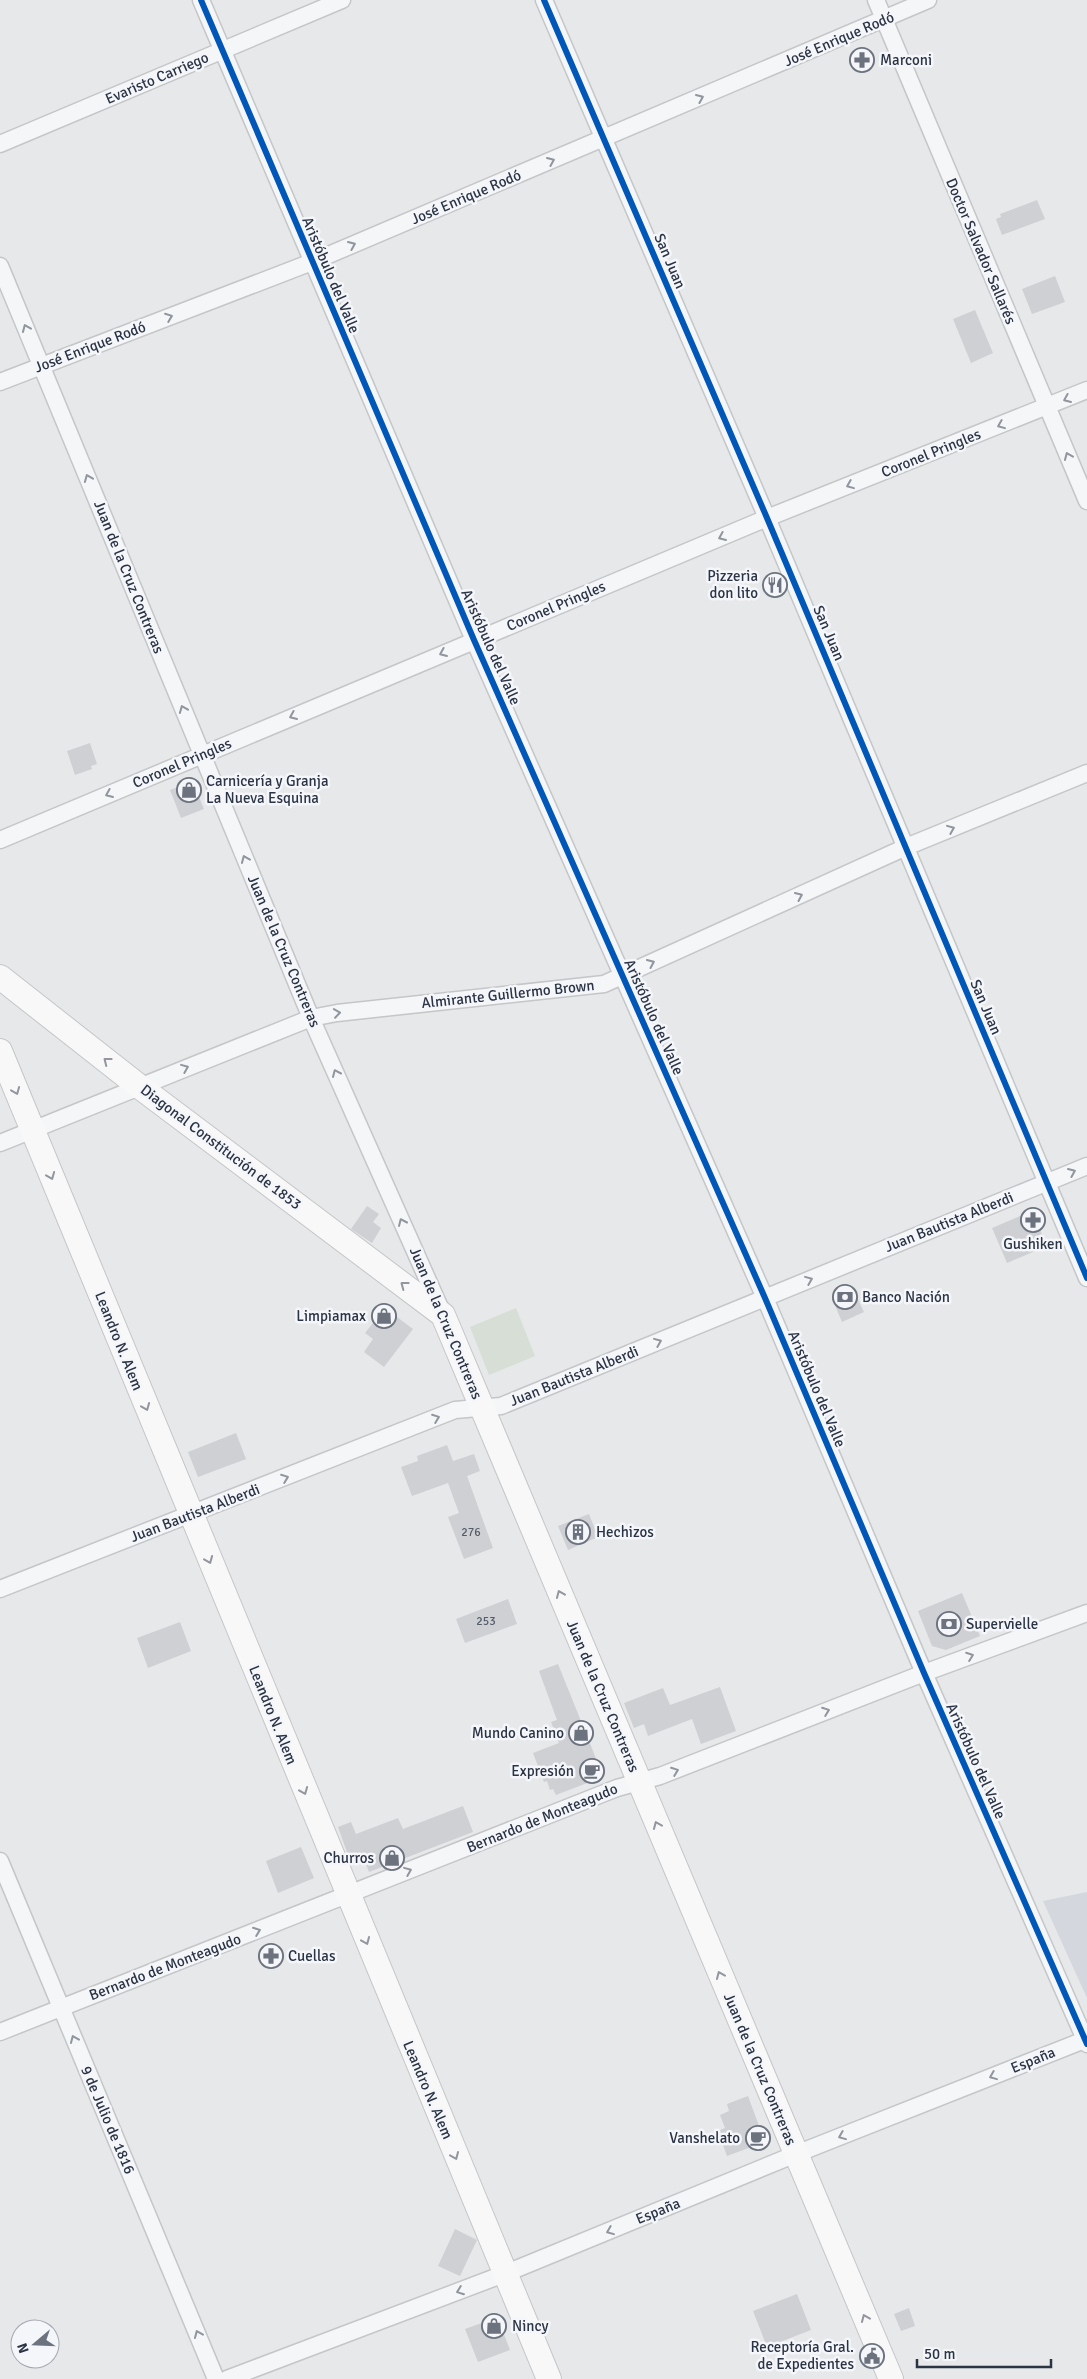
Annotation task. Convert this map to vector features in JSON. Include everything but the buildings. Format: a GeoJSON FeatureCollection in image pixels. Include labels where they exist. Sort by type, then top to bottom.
{"type":"FeatureCollection","features":[{"type":"Feature","properties":{"kind":"main road","name":"Diagonal Constitución de 1853"},"geometry":{"type":"LineString","coordinates":[[0,977],[140,1087],[443,1314]]}},
{"type":"Feature","properties":{"kind":"main road","name":"Leandro N. Alem"},"geometry":{"type":"LineString","coordinates":[[0,1051],[347,1896],[548,2379]]}},
{"type":"Feature","properties":{"kind":"main road","name":"Juan de la Cruz Contreras"},"geometry":{"type":"LineString","coordinates":[[443,1314],[891,2379]]}},
{"type":"Feature","properties":{"kind":"street","name":"Aristóbulo del Valle"},"geometry":{"type":"LineString","coordinates":[[201,0],[474,640],[764,1298],[924,1673],[1086,2041]]}},
{"type":"Feature","properties":{"kind":"street","name":"Evaristo Carriego"},"geometry":{"type":"LineString","coordinates":[[0,144],[342,0]]}},
{"type":"Feature","properties":{"kind":"street","name":"San Juan"},"geometry":{"type":"LineString","coordinates":[[544,0],[767,518],[1087,1278]]}},
{"type":"Feature","properties":{"kind":"street","name":"Doctor Salvador Sallarés"},"geometry":{"type":"LineString","coordinates":[[876,0],[1087,501]]}},
{"type":"Feature","properties":{"kind":"street","name":"José Enrique Rodó"},"geometry":{"type":"LineString","coordinates":[[0,382],[312,262],[928,0]]}},
{"type":"Feature","properties":{"kind":"street","name":"Juan de la Cruz Contreras"},"geometry":{"type":"LineString","coordinates":[[0,266],[311,1018],[443,1314]]}},
{"type":"Feature","properties":{"kind":"street","name":"Coronel Pringles"},"geometry":{"type":"LineString","coordinates":[[0,840],[767,518],[1047,408],[1087,390]]}},
{"type":"Feature","properties":{"kind":"street","name":"Almirante Guillermo Brown"},"geometry":{"type":"LineString","coordinates":[[0,1143],[311,1018],[337,1013],[604,984],[906,847],[1087,773]]}},
{"type":"Feature","properties":{"kind":"street","name":"Juan Bautista Alberdi"},"geometry":{"type":"LineString","coordinates":[[0,1588],[455,1410],[501,1406],[1087,1166]]}},
{"type":"Feature","properties":{"kind":"street","name":"Bernardo de Monteagudo"},"geometry":{"type":"LineString","coordinates":[[0,2032],[617,1788],[660,1776],[924,1673],[1087,1613]]}},
{"type":"Feature","properties":{"kind":"street","name":"9 de Julio de 1816"},"geometry":{"type":"LineString","coordinates":[[0,1861],[216,2379]]}},
{"type":"Feature","properties":{"kind":"street","name":"España"},"geometry":{"type":"LineString","coordinates":[[227,2379],[504,2274],[796,2154],[1086,2041]]}},
{"type":"Feature","properties":{"kind":"shaded area"},"geometry":{"type":"Polygon","coordinates":[[[516,1308],[535,1356],[489,1375],[470,1327],[516,1308]]]}},
{"type":"Feature","properties":{"kind":"shaded area"},"geometry":{"type":"Polygon","coordinates":[[[1087,1892],[1087,1998],[1043,1901],[1087,1892]]]}},
{"type":"Feature","properties":{"kind":"cycle path"},"geometry":{"type":"LineString","coordinates":[[201,0],[474,640],[765,1298],[924,1673],[1087,2044]]}},
{"type":"Feature","properties":{"kind":"cycle path"},"geometry":{"type":"LineString","coordinates":[[544,0],[767,518],[1087,1278]]}},
{"type":"Feature","properties":{"kind":"place","name":"Marconi"},"geometry":{"type":"Point","coordinates":[862,60]}},
{"type":"Feature","properties":{"kind":"place","name":"Pizzeria don lito"},"geometry":{"type":"Point","coordinates":[775,585]}},
{"type":"Feature","properties":{"kind":"place","name":"Carnicería y Granja La Nueva Esquina"},"geometry":{"type":"Point","coordinates":[189,790]}},
{"type":"Feature","properties":{"kind":"place","name":"Gushiken"},"geometry":{"type":"Point","coordinates":[1033,1220]}},
{"type":"Feature","properties":{"kind":"place","name":"Banco Nación"},"geometry":{"type":"Point","coordinates":[845,1297]}},
{"type":"Feature","properties":{"kind":"place","name":"Limpiamax"},"geometry":{"type":"Point","coordinates":[384,1316]}},
{"type":"Feature","properties":{"kind":"place","name":"Hechizos"},"geometry":{"type":"Point","coordinates":[578,1532]}},
{"type":"Feature","properties":{"kind":"place","name":"Supervielle"},"geometry":{"type":"Point","coordinates":[949,1624]}},
{"type":"Feature","properties":{"kind":"place","name":"Mundo Canino"},"geometry":{"type":"Point","coordinates":[581,1733]}},
{"type":"Feature","properties":{"kind":"place","name":"Expresión"},"geometry":{"type":"Point","coordinates":[592,1771]}},
{"type":"Feature","properties":{"kind":"place","name":"Churros"},"geometry":{"type":"Point","coordinates":[392,1858]}},
{"type":"Feature","properties":{"kind":"place","name":"Cuellas"},"geometry":{"type":"Point","coordinates":[271,1956]}},
{"type":"Feature","properties":{"kind":"place","name":"Vanshelato"},"geometry":{"type":"Point","coordinates":[758,2138]}},
{"type":"Feature","properties":{"kind":"place","name":"Nincy"},"geometry":{"type":"Point","coordinates":[494,2326]}},
{"type":"Feature","properties":{"kind":"place","name":"Receptoría Gral. de Expedientes"},"geometry":{"type":"Point","coordinates":[872,2356]}}]}
